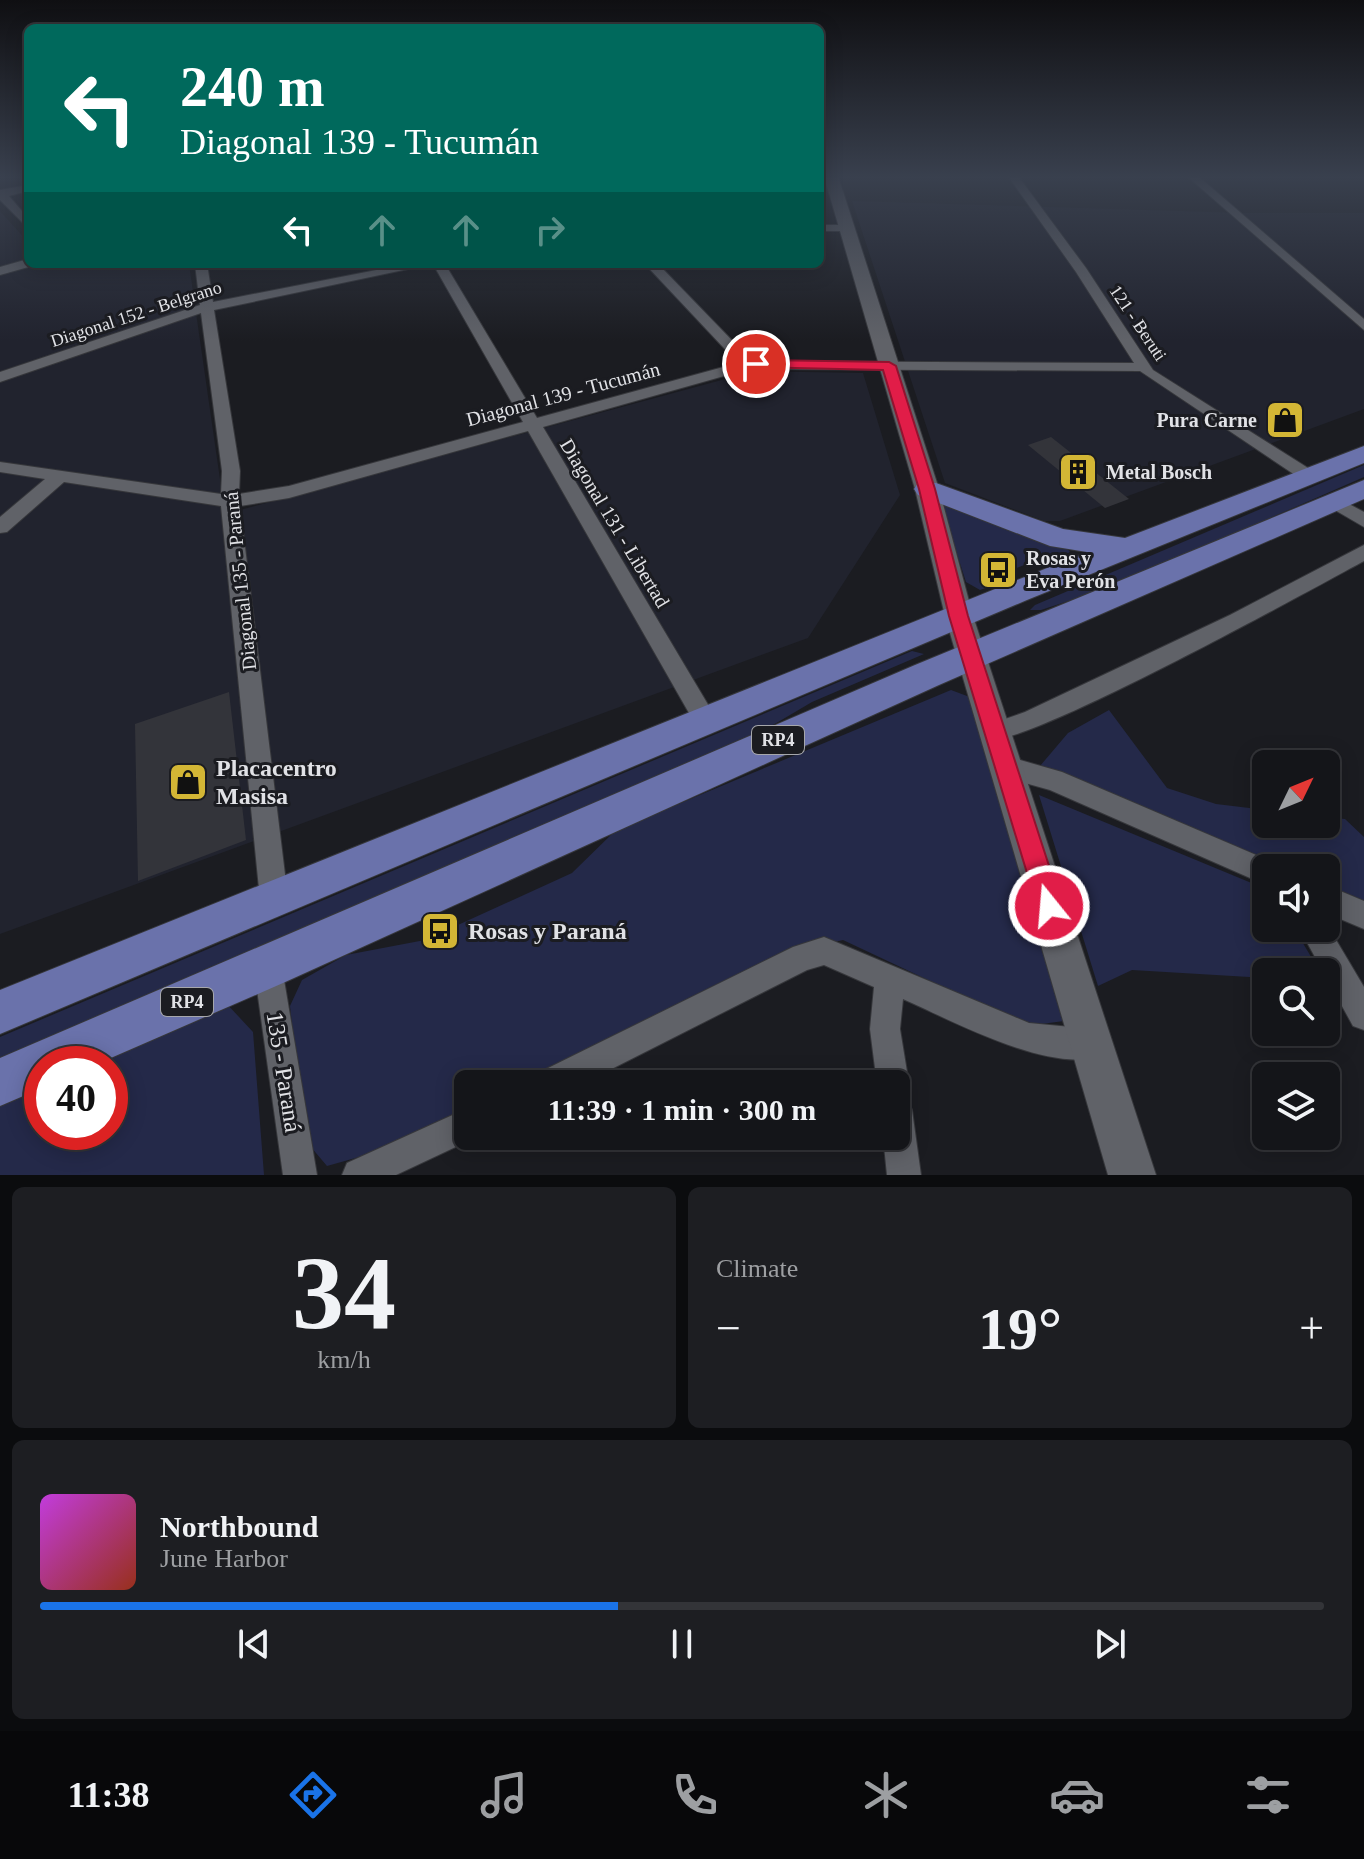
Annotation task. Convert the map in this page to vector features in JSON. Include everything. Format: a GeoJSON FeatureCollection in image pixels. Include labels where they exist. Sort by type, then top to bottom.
{"type":"FeatureCollection","features":[{"type":"Feature","properties":{"kind":"main road","name":"RP4"},"geometry":{"type":"LineString","coordinates":[[0,1012],[959,616],[1364,454]]}},
{"type":"Feature","properties":{"kind":"main road"},"geometry":{"type":"LineString","coordinates":[[927,489],[1060,539],[1128,548]]}},
{"type":"Feature","properties":{"kind":"main road","name":"RP4"},"geometry":{"type":"LineString","coordinates":[[0,1082],[268,968],[971,656],[1364,489]]}},
{"type":"Feature","properties":{"kind":"street"},"geometry":{"type":"LineString","coordinates":[[848,231],[927,489],[971,656],[1132,1175]]}},
{"type":"Feature","properties":{"kind":"street","name":"121 - Beruti"},"geometry":{"type":"LineString","coordinates":[[1053,231],[1144,367],[1169,389],[1310,477]]}},
{"type":"Feature","properties":{"kind":"street"},"geometry":{"type":"LineString","coordinates":[[1255,231],[1364,326]]}},
{"type":"Feature","properties":{"kind":"street"},"geometry":{"type":"LineString","coordinates":[[0,271],[24,264]]}},
{"type":"Feature","properties":{"kind":"street","name":"Diagonal 135 - Paraná"},"geometry":{"type":"LineString","coordinates":[[202,268],[231,471],[230,501],[274,899]]}},
{"type":"Feature","properties":{"kind":"street","name":"Diagonal 152 - Belgrano"},"geometry":{"type":"LineString","coordinates":[[0,377],[207,307],[406,268]]}},
{"type":"Feature","properties":{"kind":"street","name":"Diagonal 131 - Libertad"},"geometry":{"type":"LineString","coordinates":[[441,268],[705,720]]}},
{"type":"Feature","properties":{"kind":"street"},"geometry":{"type":"LineString","coordinates":[[655,268],[748,365]]}},
{"type":"Feature","properties":{"kind":"street","name":"Diagonal 139 - Tucumán"},"geometry":{"type":"LineString","coordinates":[[0,467],[230,501],[289,492],[748,365],[1144,367]]}},
{"type":"Feature","properties":{"kind":"street"},"geometry":{"type":"LineString","coordinates":[[0,527],[59,477]]}},
{"type":"Feature","properties":{"kind":"street"},"geometry":{"type":"LineString","coordinates":[[1334,502],[1364,521]]}},
{"type":"Feature","properties":{"kind":"street"},"geometry":{"type":"LineString","coordinates":[[1001,750],[1032,720],[1237,621],[1364,552]]}},
{"type":"Feature","properties":{"kind":"street"},"geometry":{"type":"LineString","coordinates":[[1001,750],[1053,780],[1252,866]]}},
{"type":"Feature","properties":{"kind":"street"},"geometry":{"type":"LineString","coordinates":[[1340,905],[1364,915]]}},
{"type":"Feature","properties":{"kind":"street"},"geometry":{"type":"LineString","coordinates":[[1321,942],[1364,1015]]}},
{"type":"Feature","properties":{"kind":"street"},"geometry":{"type":"LineString","coordinates":[[577,1070],[824,951],[843,956],[1029,1038],[1092,1044]]}},
{"type":"Feature","properties":{"kind":"street","name":"135 - Paraná"},"geometry":{"type":"LineString","coordinates":[[268,968],[300,1175]]}},
{"type":"Feature","properties":{"kind":"street"},"geometry":{"type":"LineString","coordinates":[[890,977],[885,1029],[891,1070]]}},
{"type":"Feature","properties":{"kind":"street"},"geometry":{"type":"LineString","coordinates":[[359,1175],[454,1131]]}},
{"type":"Feature","properties":{"kind":"street"},"geometry":{"type":"LineString","coordinates":[[901,1150],[904,1175]]}},
{"type":"Feature","properties":{"kind":"shaded area"},"geometry":{"type":"Polygon","coordinates":[[[0,231],[18,231],[24,238],[24,268],[190,268],[225,514],[755,371],[863,373],[900,495],[808,638],[0,934],[0,231]]]}},
{"type":"Feature","properties":{"kind":"shaded area"},"geometry":{"type":"Polygon","coordinates":[[[862,231],[1364,231],[1364,409],[1060,521],[1044,521],[945,483],[862,231]]]}},
{"type":"Feature","properties":{"kind":"shaded area"},"geometry":{"type":"Polygon","coordinates":[[[1364,465],[1364,477],[1117,585],[1041,610],[1030,610],[1035,605],[1364,465]]]}},
{"type":"Feature","properties":{"kind":"shaded area"},"geometry":{"type":"Polygon","coordinates":[[[946,504],[1066,547],[1070,552],[1065,555],[1057,552],[989,579],[989,587],[980,590],[966,582],[942,507],[946,504]]]}},
{"type":"Feature","properties":{"kind":"shaded area"},"geometry":{"type":"Polygon","coordinates":[[[912,651],[924,654],[812,702],[756,735],[30,1046],[24,1046],[0,1059],[0,1037],[912,651]]]}},
{"type":"Feature","properties":{"kind":"shaded area"},"geometry":{"type":"Polygon","coordinates":[[[951,690],[975,699],[1064,1021],[1026,1026],[843,940],[807,948],[556,1070],[454,1070],[454,1120],[398,1146],[327,1166],[305,1140],[290,1006],[302,980],[346,955],[425,940],[572,873],[616,830],[951,690]]]}},
{"type":"Feature","properties":{"kind":"shaded area"},"geometry":{"type":"Polygon","coordinates":[[[1109,710],[1167,788],[1216,804],[1252,808],[1252,838],[1340,838],[1340,818],[1345,819],[1364,837],[1364,905],[1340,894],[1340,854],[1252,854],[1252,857],[1040,766],[1068,733],[1109,710]]]}},
{"type":"Feature","properties":{"kind":"shaded area"},"geometry":{"type":"Polygon","coordinates":[[[1039,795],[1252,883],[1252,942],[1302,942],[1312,958],[1252,958],[1252,977],[1132,970],[1098,986],[1039,795]]]}},
{"type":"Feature","properties":{"kind":"shaded area"},"geometry":{"type":"Polygon","coordinates":[[[226,1003],[253,1032],[264,1175],[0,1175],[0,1106],[24,1095],[24,1150],[128,1150],[128,1048],[226,1003]]]}},
{"type":"Feature","properties":{"kind":"building","name":"Metal Bosch"},"geometry":{"type":"Polygon","coordinates":[[[1051,437],[1129,499],[1105,508],[1028,445],[1051,437]]]}},
{"type":"Feature","properties":{"kind":"building","name":"Placacentro Masisa"},"geometry":{"type":"Polygon","coordinates":[[[229,692],[246,840],[138,881],[135,724],[229,692]]]}},
{"type":"Feature","properties":{"kind":"place","name":"Pura Carne"},"geometry":{"type":"Point","coordinates":[1285,420]}},
{"type":"Feature","properties":{"kind":"place","name":"Metal Bosch"},"geometry":{"type":"Point","coordinates":[1078,472]}},
{"type":"Feature","properties":{"kind":"place","name":"Rosas y Eva Perón"},"geometry":{"type":"Point","coordinates":[998,570]}},
{"type":"Feature","properties":{"kind":"place","name":"Placacentro Masisa"},"geometry":{"type":"Point","coordinates":[188,782]}},
{"type":"Feature","properties":{"kind":"place","name":"Rosas y Paraná"},"geometry":{"type":"Point","coordinates":[440,931]}},
{"type":"Feature","properties":{"kind":"route"},"geometry":{"type":"LineString","coordinates":[[756,364],[889,366],[927,489],[959,616],[1049,906]]}}]}
